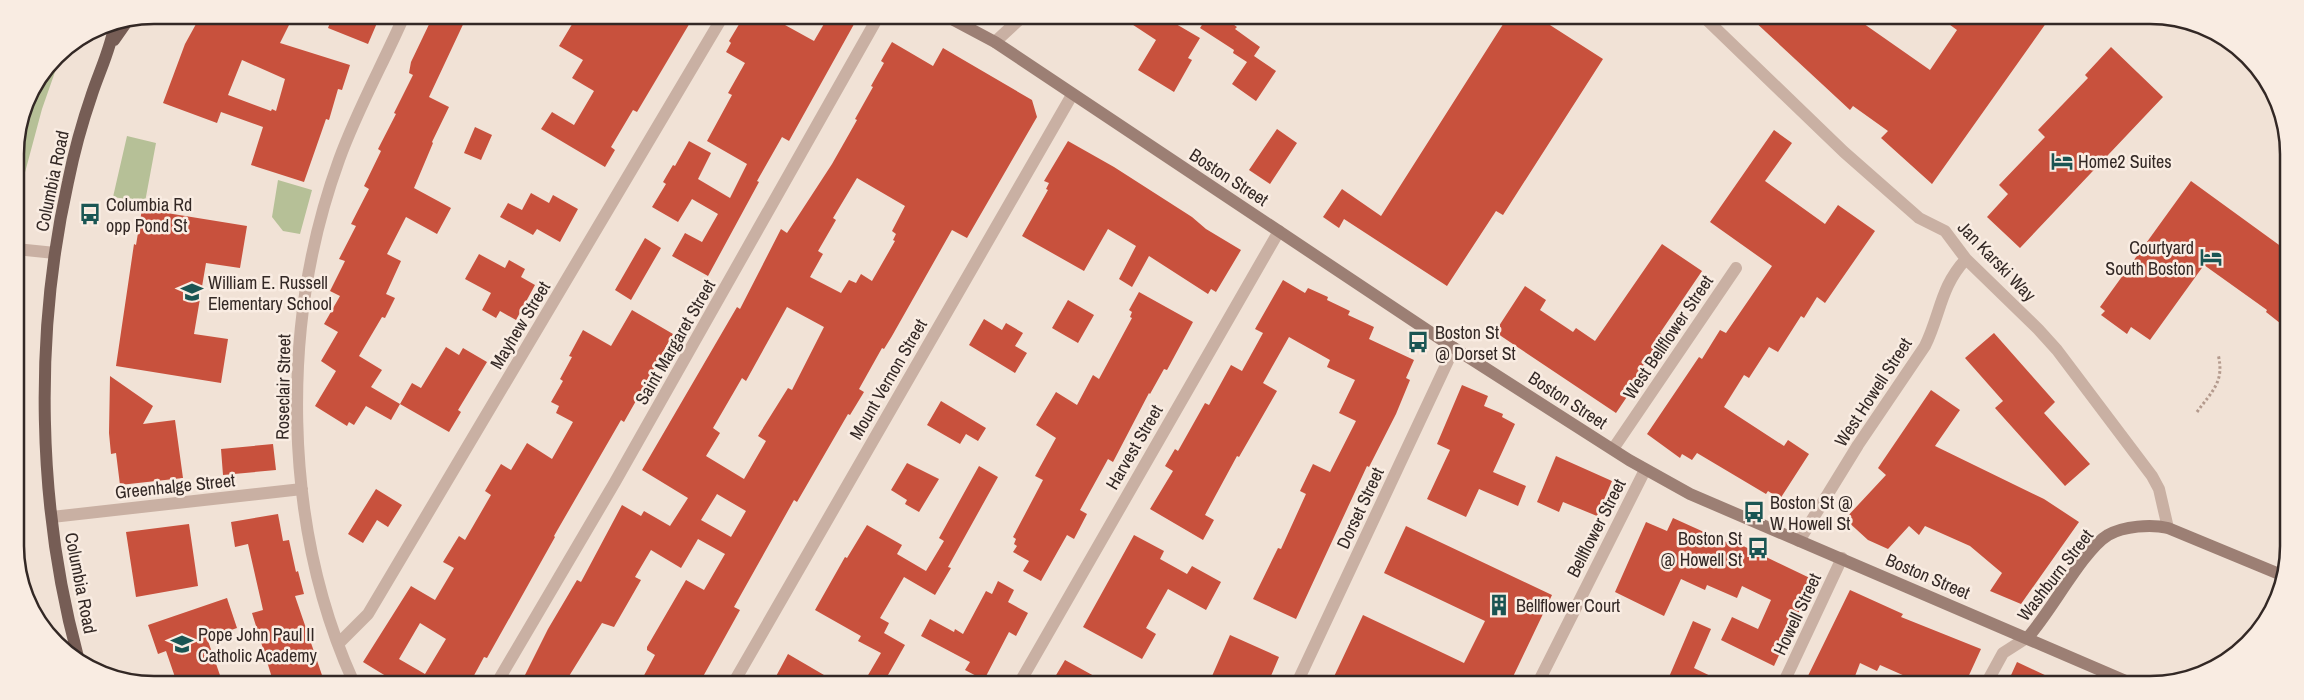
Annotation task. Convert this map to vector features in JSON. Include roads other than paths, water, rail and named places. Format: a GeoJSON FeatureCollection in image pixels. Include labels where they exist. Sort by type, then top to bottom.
{"type":"FeatureCollection","features":[{"type":"Feature","properties":{"kind":"main road","name":"Boston Street"},"geometry":{"type":"LineString","coordinates":[[961,24],[995,42],[1454,348],[1645,470],[1690,494],[2028,637],[2115,676]]}},
{"type":"Feature","properties":{"kind":"main road","name":"Columbia Road"},"geometry":{"type":"LineString","coordinates":[[111,45],[123,27]]}},
{"type":"Feature","properties":{"kind":"main road","name":"Columbia Road"},"geometry":{"type":"LineString","coordinates":[[76,650],[61,589],[52,517],[46,443],[48,334],[56,254],[75,150],[90,100],[111,45],[114,30]]}},
{"type":"Feature","properties":{"kind":"main road","name":"Washburn Street"},"geometry":{"type":"LineString","coordinates":[[2028,637],[2044,620],[2089,554],[2102,540],[2110,534],[2136,527],[2159,526],[2168,528],[2277,573]]}},
{"type":"Feature","properties":{"kind":"street","name":"Roseclair Street"},"geometry":{"type":"LineString","coordinates":[[350,676],[338,644],[316,571],[302,489],[298,398],[303,307],[317,232],[339,160],[379,65],[400,24]]}},
{"type":"Feature","properties":{"kind":"street","name":"Mayhew Street"},"geometry":{"type":"LineString","coordinates":[[338,644],[368,614],[584,254],[718,24]]}},
{"type":"Feature","properties":{"kind":"street","name":"Saint Margaret Street"},"geometry":{"type":"LineString","coordinates":[[501,676],[773,206],[874,24]]}},
{"type":"Feature","properties":{"kind":"street"},"geometry":{"type":"LineString","coordinates":[[995,42],[1014,24]]}},
{"type":"Feature","properties":{"kind":"street","name":"Jan Karski Way"},"geometry":{"type":"LineString","coordinates":[[1711,24],[1865,170],[1919,218],[1945,232],[1966,259],[2038,328],[2057,350],[2152,476],[2159,489],[2168,528]]}},
{"type":"Feature","properties":{"kind":"street","name":"Mount Vernon Street"},"geometry":{"type":"LineString","coordinates":[[737,676],[1072,95]]}},
{"type":"Feature","properties":{"kind":"street","name":"Harvest Street"},"geometry":{"type":"LineString","coordinates":[[1023,676],[1279,231]]}},
{"type":"Feature","properties":{"kind":"street"},"geometry":{"type":"LineString","coordinates":[[24,250],[56,254]]}},
{"type":"Feature","properties":{"kind":"street","name":"West Howell Street"},"geometry":{"type":"LineString","coordinates":[[1800,541],[1858,445],[1925,346],[1933,330],[1942,296],[1952,273],[1966,259]]}},
{"type":"Feature","properties":{"kind":"street","name":"West Bellflower Street"},"geometry":{"type":"LineString","coordinates":[[1613,450],[1736,268]]}},
{"type":"Feature","properties":{"kind":"street","name":"Dorset Street"},"geometry":{"type":"LineString","coordinates":[[1300,676],[1454,348]]}},
{"type":"Feature","properties":{"kind":"street","name":"Bellflower Street"},"geometry":{"type":"LineString","coordinates":[[1541,676],[1603,550],[1645,470]]}},
{"type":"Feature","properties":{"kind":"street","name":"Greenhalge Street"},"geometry":{"type":"LineString","coordinates":[[52,517],[302,489]]}},
{"type":"Feature","properties":{"kind":"street","name":"Howell Street"},"geometry":{"type":"LineString","coordinates":[[1787,676],[1842,558]]}},
{"type":"Feature","properties":{"kind":"street","name":"Washburn Street"},"geometry":{"type":"LineString","coordinates":[[1990,676],[2003,652],[2028,637]]}},
{"type":"Feature","properties":{"kind":"place","name":"Home2 Suites"},"geometry":{"type":"Point","coordinates":[2062,161]}},
{"type":"Feature","properties":{"kind":"place","name":"Columbia Rd opp Pond St"},"geometry":{"type":"Point","coordinates":[90,214]}},
{"type":"Feature","properties":{"kind":"place","name":"Courtyard South Boston"},"geometry":{"type":"Point","coordinates":[2211,257]}},
{"type":"Feature","properties":{"kind":"place","name":"William E. Russell Elementary School"},"geometry":{"type":"Point","coordinates":[192,292]}},
{"type":"Feature","properties":{"kind":"place","name":"Boston St @ Dorset St"},"geometry":{"type":"Point","coordinates":[1418,342]}},
{"type":"Feature","properties":{"kind":"place","name":"Boston St @ W Howell St"},"geometry":{"type":"Point","coordinates":[1754,512]}},
{"type":"Feature","properties":{"kind":"place","name":"Boston St @ Howell St"},"geometry":{"type":"Point","coordinates":[1758,548]}},
{"type":"Feature","properties":{"kind":"place","name":"Bellflower Court"},"geometry":{"type":"Point","coordinates":[1499,605]}},
{"type":"Feature","properties":{"kind":"place","name":"Pope John Paul II Catholic Academy"},"geometry":{"type":"Point","coordinates":[182,644]}}]}
